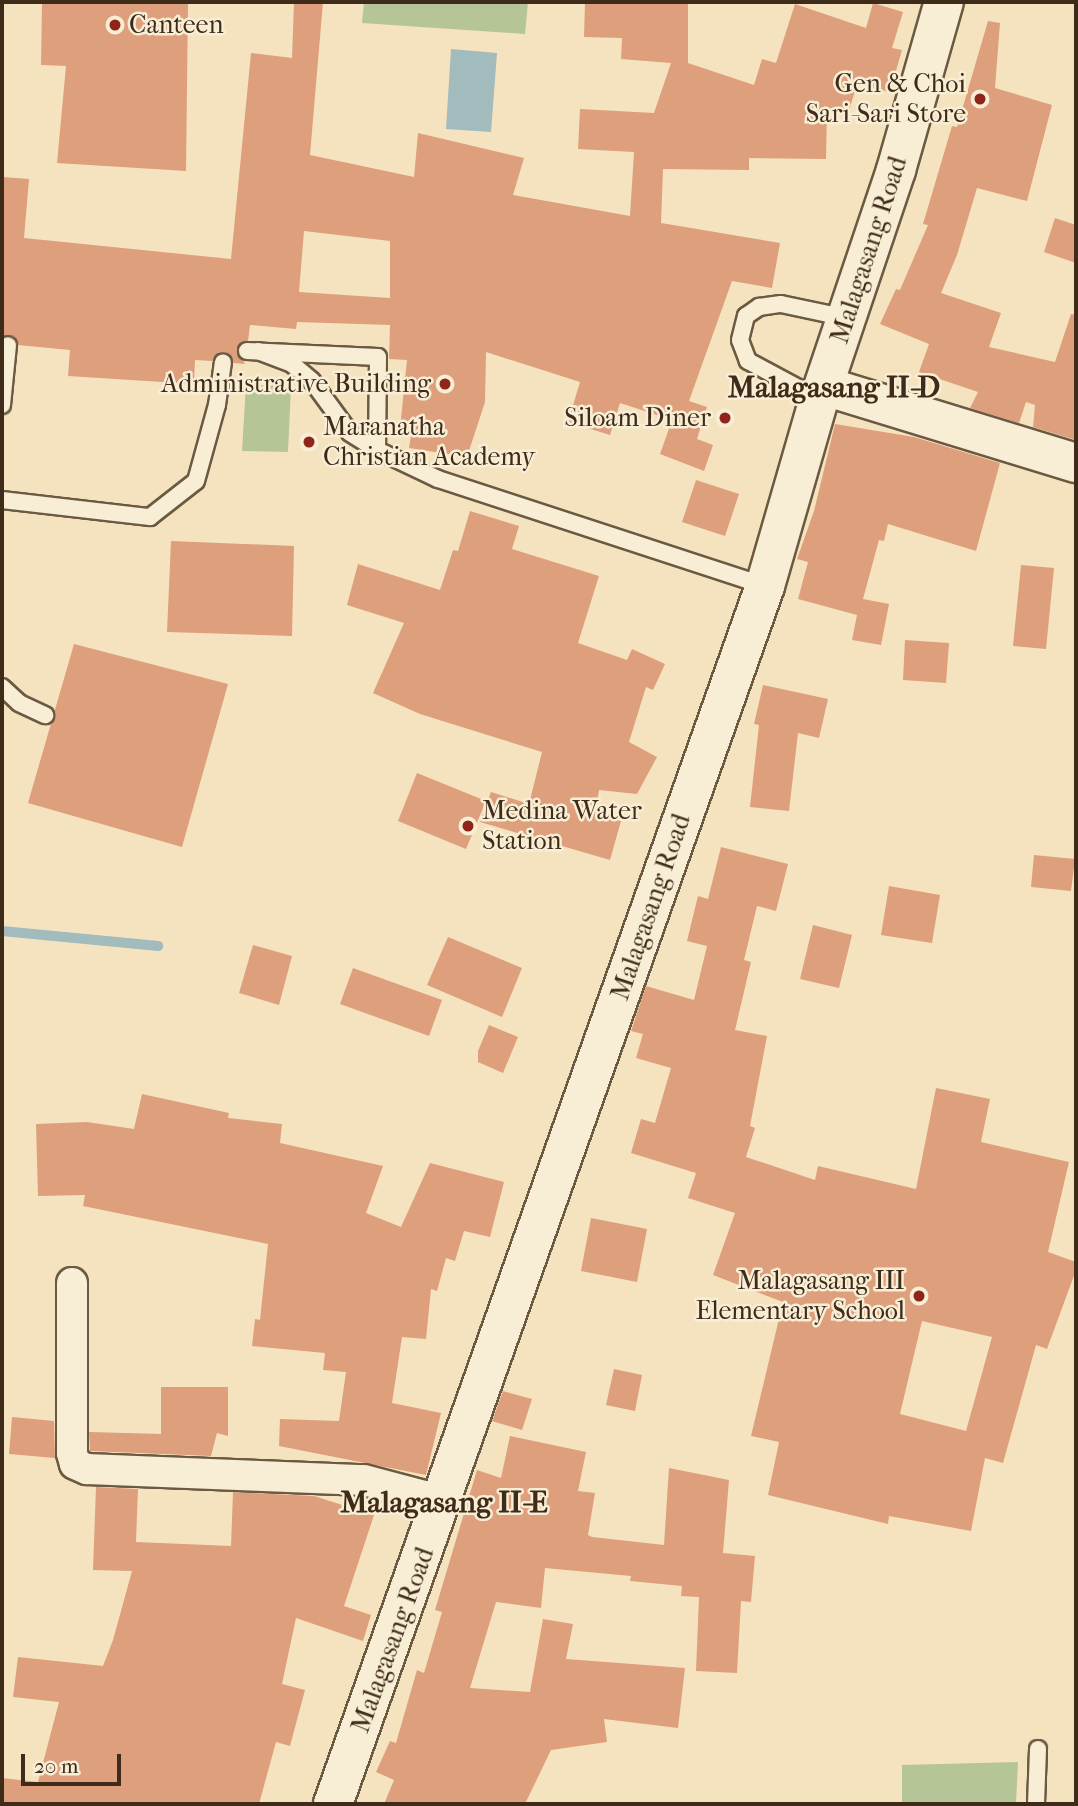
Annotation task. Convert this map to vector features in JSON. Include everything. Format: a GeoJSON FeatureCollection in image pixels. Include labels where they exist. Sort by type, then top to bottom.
{"type":"FeatureCollection","features":[{"type":"Feature","properties":{"kind":"main road","name":"Malagasang Road"},"geometry":{"type":"LineString","coordinates":[[333,1804],[443,1501],[527,1252],[582,1108],[678,825],[765,586],[822,392],[896,170],[944,2]]}},
{"type":"Feature","properties":{"kind":"main road"},"geometry":{"type":"LineString","coordinates":[[822,392],[1076,463]]}},
{"type":"Feature","properties":{"kind":"street"},"geometry":{"type":"LineString","coordinates":[[72,1283],[72,1453],[75,1464],[87,1469],[364,1480],[443,1501]]}},
{"type":"Feature","properties":{"kind":"lane"},"geometry":{"type":"LineString","coordinates":[[822,392],[748,360],[740,340],[746,316],[759,307],[781,304],[847,318]]}},
{"type":"Feature","properties":{"kind":"lane"},"geometry":{"type":"LineString","coordinates":[[2,405],[8,345]]}},
{"type":"Feature","properties":{"kind":"lane"},"geometry":{"type":"LineString","coordinates":[[377,450],[378,357],[253,351],[292,364],[312,381],[350,433],[377,450],[438,479],[765,586]]}},
{"type":"Feature","properties":{"kind":"lane"},"geometry":{"type":"LineString","coordinates":[[2,500],[150,517],[196,481],[218,405],[223,362]]}},
{"type":"Feature","properties":{"kind":"lane"},"geometry":{"type":"LineString","coordinates":[[2,687],[19,703],[45,715]]}},
{"type":"Feature","properties":{"kind":"lane"},"geometry":{"type":"LineString","coordinates":[[1036,1804],[1038,1749]]}},
{"type":"Feature","properties":{"kind":"green space"},"geometry":{"type":"Polygon","coordinates":[[[364,2],[528,2],[525,34],[362,23],[364,2]]]}},
{"type":"Feature","properties":{"kind":"green space"},"geometry":{"type":"Polygon","coordinates":[[[246,385],[291,386],[288,452],[242,451],[246,385]]]}},
{"type":"Feature","properties":{"kind":"green space"},"geometry":{"type":"Polygon","coordinates":[[[1018,1762],[1016,1804],[902,1804],[902,1765],[1018,1762]]]}},
{"type":"Feature","properties":{"kind":"water"},"geometry":{"type":"Polygon","coordinates":[[[451,49],[497,53],[491,132],[446,129],[451,49]]]}},
{"type":"Feature","properties":{"kind":"building"},"geometry":{"type":"Polygon","coordinates":[[[42,2],[188,2],[186,171],[57,163],[66,66],[41,65],[42,2]]]}},
{"type":"Feature","properties":{"kind":"building"},"geometry":{"type":"Polygon","coordinates":[[[294,2],[323,2],[310,155],[414,177],[418,133],[524,158],[513,195],[630,216],[634,152],[578,149],[580,109],[654,113],[671,63],[621,59],[622,38],[584,37],[585,2],[688,2],[688,63],[754,85],[762,59],[776,63],[795,4],[866,28],[873,3],[903,12],[892,48],[902,50],[890,92],[857,84],[848,114],[827,108],[826,159],[749,158],[749,170],[663,169],[661,223],[780,243],[772,288],[732,281],[689,401],[707,407],[697,439],[713,445],[704,471],[660,454],[672,420],[620,403],[610,435],[568,422],[580,382],[486,352],[485,402],[467,457],[409,448],[412,429],[400,428],[407,360],[389,359],[390,325],[297,322],[296,329],[250,325],[248,341],[242,342],[237,350],[245,364],[233,363],[230,354],[224,352],[215,355],[212,361],[195,360],[194,384],[68,376],[70,350],[18,345],[14,336],[2,337],[2,177],[29,179],[24,238],[231,259],[251,53],[292,58],[294,2]],[[304,231],[299,292],[390,298],[390,241],[304,231]]]}},
{"type":"Feature","properties":{"kind":"building"},"geometry":{"type":"Polygon","coordinates":[[[988,21],[1000,23],[995,88],[1052,105],[1027,201],[977,188],[957,255],[941,293],[1001,313],[989,347],[1055,362],[1071,314],[1076,315],[1076,440],[1033,427],[1035,405],[1026,402],[1019,423],[970,408],[978,392],[919,372],[929,344],[880,324],[896,289],[900,290],[928,225],[923,224],[952,126],[957,127],[988,21]]]}},
{"type":"Feature","properties":{"kind":"building"},"geometry":{"type":"Polygon","coordinates":[[[1055,218],[1076,225],[1076,263],[1044,252],[1055,218]]]}},
{"type":"Feature","properties":{"kind":"building"},"geometry":{"type":"Polygon","coordinates":[[[835,424],[914,437],[1000,463],[976,551],[888,524],[884,541],[879,540],[863,599],[889,604],[881,645],[852,640],[857,615],[798,599],[808,562],[797,559],[814,511],[835,424]]]}},
{"type":"Feature","properties":{"kind":"building"},"geometry":{"type":"Polygon","coordinates":[[[696,480],[739,494],[725,536],[682,522],[696,480]]]}},
{"type":"Feature","properties":{"kind":"building"},"geometry":{"type":"Polygon","coordinates":[[[470,511],[519,526],[512,549],[599,576],[578,643],[627,660],[632,649],[665,664],[653,690],[646,687],[629,742],[657,757],[637,794],[599,790],[595,815],[621,821],[610,860],[480,822],[491,792],[529,804],[542,752],[420,714],[373,693],[404,623],[347,605],[358,564],[440,590],[453,550],[458,551],[470,511]]]}},
{"type":"Feature","properties":{"kind":"building"},"geometry":{"type":"Polygon","coordinates":[[[171,541],[294,546],[292,636],[167,632],[171,541]]]}},
{"type":"Feature","properties":{"kind":"building"},"geometry":{"type":"Polygon","coordinates":[[[1021,565],[1054,568],[1046,649],[1013,646],[1021,565]]]}},
{"type":"Feature","properties":{"kind":"building"},"geometry":{"type":"Polygon","coordinates":[[[905,640],[949,643],[946,683],[903,680],[905,640]]]}},
{"type":"Feature","properties":{"kind":"building"},"geometry":{"type":"Polygon","coordinates":[[[74,644],[228,684],[182,847],[28,803],[74,644]]]}},
{"type":"Feature","properties":{"kind":"building"},"geometry":{"type":"Polygon","coordinates":[[[763,685],[828,699],[819,738],[798,733],[789,811],[750,807],[759,725],[754,724],[763,685]]]}},
{"type":"Feature","properties":{"kind":"building"},"geometry":{"type":"Polygon","coordinates":[[[417,773],[486,801],[466,849],[398,821],[417,773]]]}},
{"type":"Feature","properties":{"kind":"building","name":"Malagasang III Elementary School"},"geometry":{"type":"Polygon","coordinates":[[[721,847],[788,864],[776,911],[757,906],[744,960],[751,962],[735,1030],[767,1036],[750,1126],[755,1128],[746,1157],[815,1180],[818,1166],[916,1189],[936,1088],[990,1099],[981,1142],[1069,1162],[1048,1252],[1076,1262],[1076,1270],[1047,1349],[1036,1345],[1003,1463],[985,1458],[971,1531],[889,1516],[888,1524],[768,1495],[779,1442],[751,1436],[783,1302],[713,1275],[735,1213],[688,1198],[696,1173],[631,1153],[641,1119],[655,1123],[671,1068],[636,1058],[643,1034],[631,1031],[646,986],[694,1000],[707,946],[687,941],[698,896],[708,899],[721,847]],[[922,1321],[900,1414],[966,1431],[992,1337],[922,1321]]]}},
{"type":"Feature","properties":{"kind":"building"},"geometry":{"type":"Polygon","coordinates":[[[1034,855],[1075,859],[1071,891],[1031,887],[1034,855]]]}},
{"type":"Feature","properties":{"kind":"building"},"geometry":{"type":"Polygon","coordinates":[[[889,886],[940,895],[932,943],[881,935],[889,886]]]}},
{"type":"Feature","properties":{"kind":"building"},"geometry":{"type":"Polygon","coordinates":[[[813,925],[852,935],[839,988],[800,979],[813,925]]]}},
{"type":"Feature","properties":{"kind":"building"},"geometry":{"type":"Polygon","coordinates":[[[448,937],[522,968],[502,1017],[427,985],[448,937]]]}},
{"type":"Feature","properties":{"kind":"building"},"geometry":{"type":"Polygon","coordinates":[[[253,945],[292,956],[279,1005],[239,993],[253,945]]]}},
{"type":"Feature","properties":{"kind":"building"},"geometry":{"type":"Polygon","coordinates":[[[353,968],[442,1000],[429,1036],[340,1004],[353,968]]]}},
{"type":"Feature","properties":{"kind":"building"},"geometry":{"type":"Polygon","coordinates":[[[489,1025],[518,1037],[503,1073],[478,1062],[478,1051],[489,1025]]]}},
{"type":"Feature","properties":{"kind":"building"},"geometry":{"type":"Polygon","coordinates":[[[142,1094],[229,1113],[228,1118],[282,1124],[280,1143],[383,1166],[366,1213],[401,1227],[430,1163],[504,1182],[490,1237],[464,1231],[455,1261],[446,1258],[437,1291],[431,1289],[426,1339],[402,1337],[392,1403],[441,1413],[426,1475],[279,1446],[280,1419],[339,1421],[346,1372],[323,1370],[325,1353],[252,1346],[255,1319],[260,1320],[268,1244],[83,1206],[85,1195],[38,1196],[36,1124],[87,1122],[134,1129],[142,1094]]]}},
{"type":"Feature","properties":{"kind":"building"},"geometry":{"type":"Polygon","coordinates":[[[591,1218],[647,1229],[637,1282],[581,1271],[591,1218]]]}},
{"type":"Feature","properties":{"kind":"building"},"geometry":{"type":"Polygon","coordinates":[[[614,1369],[642,1375],[635,1411],[606,1405],[614,1369]]]}},
{"type":"Feature","properties":{"kind":"building"},"geometry":{"type":"Polygon","coordinates":[[[161,1387],[228,1387],[228,1436],[217,1433],[211,1456],[90,1451],[89,1432],[161,1434],[161,1387]]]}},
{"type":"Feature","properties":{"kind":"building"},"geometry":{"type":"Polygon","coordinates":[[[503,1391],[532,1399],[522,1430],[492,1421],[503,1391]]]}},
{"type":"Feature","properties":{"kind":"building"},"geometry":{"type":"Polygon","coordinates":[[[12,1417],[54,1421],[55,1458],[9,1454],[12,1417]]]}},
{"type":"Feature","properties":{"kind":"building"},"geometry":{"type":"Polygon","coordinates":[[[510,1436],[586,1452],[578,1491],[595,1493],[588,1535],[592,1537],[664,1545],[669,1468],[729,1480],[723,1553],[755,1556],[751,1602],[741,1601],[737,1673],[696,1671],[699,1597],[681,1596],[682,1586],[630,1581],[631,1576],[545,1568],[541,1608],[496,1602],[470,1688],[530,1692],[543,1619],[573,1624],[566,1659],[685,1668],[678,1728],[604,1719],[607,1742],[551,1750],[525,1804],[384,1804],[394,1780],[376,1772],[390,1741],[396,1743],[417,1670],[424,1673],[442,1612],[435,1610],[477,1470],[501,1478],[510,1436]]]}},
{"type":"Feature","properties":{"kind":"building"},"geometry":{"type":"Polygon","coordinates":[[[96,1487],[138,1489],[136,1542],[231,1546],[233,1492],[314,1496],[374,1515],[344,1606],[371,1615],[363,1641],[296,1618],[282,1684],[305,1690],[290,1746],[276,1742],[259,1804],[2,1804],[2,1778],[38,1782],[59,1702],[13,1697],[18,1657],[103,1666],[113,1640],[132,1571],[93,1570],[96,1487]]]}},
{"type":"Feature","properties":{"kind":"waterway"},"geometry":{"type":"LineString","coordinates":[[2,931],[158,946]]}},
{"type":"Feature","properties":{"kind":"place","name":"Canteen"},"geometry":{"type":"Point","coordinates":[115,25]}},
{"type":"Feature","properties":{"kind":"place","name":"Gen & Choi Sari-Sari Store"},"geometry":{"type":"Point","coordinates":[980,99]}},
{"type":"Feature","properties":{"kind":"place","name":"Administrative Building"},"geometry":{"type":"Point","coordinates":[445,384]}},
{"type":"Feature","properties":{"kind":"place","name":"Siloam Diner"},"geometry":{"type":"Point","coordinates":[725,418]}},
{"type":"Feature","properties":{"kind":"place","name":"Maranatha Christian Academy"},"geometry":{"type":"Point","coordinates":[309,442]}},
{"type":"Feature","properties":{"kind":"place","name":"Medina Water Station"},"geometry":{"type":"Point","coordinates":[468,826]}},
{"type":"Feature","properties":{"kind":"place","name":"Malagasang III Elementary School"},"geometry":{"type":"Point","coordinates":[919,1296]}},
{"type":"Feature","properties":{"kind":"district","name":"Malagasang II-D"},"geometry":{"type":"Point","coordinates":[834,388]}},
{"type":"Feature","properties":{"kind":"district","name":"Malagasang II-E"},"geometry":{"type":"Point","coordinates":[444,1503]}}]}
